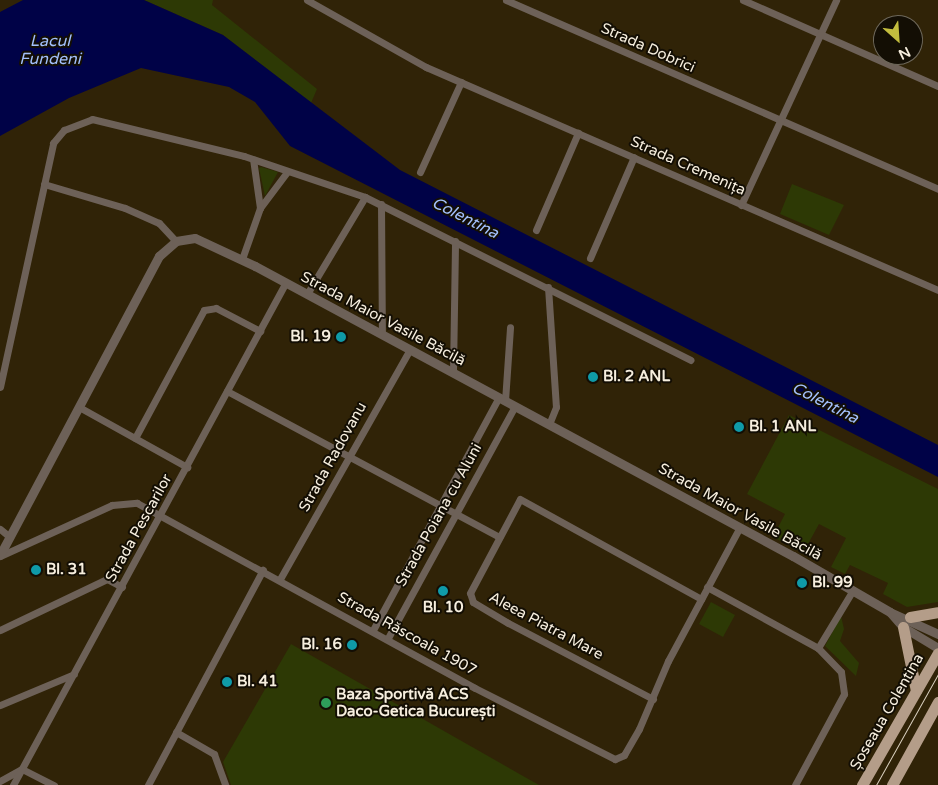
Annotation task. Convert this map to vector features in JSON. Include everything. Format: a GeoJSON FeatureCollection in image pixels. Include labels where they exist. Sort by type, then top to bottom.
{"type":"FeatureCollection","features":[{"type":"Feature","properties":{"kind":"main road"},"geometry":{"type":"LineString","coordinates":[[916,693],[907,622],[938,612]]}},
{"type":"Feature","properties":{"kind":"main road","name":"Șoseaua Colentina"},"geometry":{"type":"LineString","coordinates":[[862,785],[938,653]]}},
{"type":"Feature","properties":{"kind":"main road"},"geometry":{"type":"LineString","coordinates":[[892,785],[938,702]]}},
{"type":"Feature","properties":{"kind":"street","name":"Strada Cremenița"},"geometry":{"type":"LineString","coordinates":[[307,0],[426,67],[938,290]]}},
{"type":"Feature","properties":{"kind":"street","name":"Strada Dobrici"},"geometry":{"type":"LineString","coordinates":[[506,0],[938,189]]}},
{"type":"Feature","properties":{"kind":"street"},"geometry":{"type":"LineString","coordinates":[[743,0],[938,86]]}},
{"type":"Feature","properties":{"kind":"street"},"geometry":{"type":"LineString","coordinates":[[742,205],[836,0]]}},
{"type":"Feature","properties":{"kind":"street"},"geometry":{"type":"LineString","coordinates":[[420,172],[461,82]]}},
{"type":"Feature","properties":{"kind":"street"},"geometry":{"type":"LineString","coordinates":[[0,387],[3,353],[51,150],[58,135],[84,121],[98,119],[253,159],[365,197],[691,360]]}},
{"type":"Feature","properties":{"kind":"street"},"geometry":{"type":"LineString","coordinates":[[536,230],[578,133]]}},
{"type":"Feature","properties":{"kind":"street"},"geometry":{"type":"LineString","coordinates":[[590,258],[634,157]]}},
{"type":"Feature","properties":{"kind":"street"},"geometry":{"type":"LineString","coordinates":[[253,159],[260,208]]}},
{"type":"Feature","properties":{"kind":"street"},"geometry":{"type":"LineString","coordinates":[[242,259],[260,208],[287,172]]}},
{"type":"Feature","properties":{"kind":"street"},"geometry":{"type":"LineString","coordinates":[[0,556],[152,268],[176,241],[159,223],[125,208],[44,184]]}},
{"type":"Feature","properties":{"kind":"street"},"geometry":{"type":"LineString","coordinates":[[307,294],[365,197]]}},
{"type":"Feature","properties":{"kind":"street"},"geometry":{"type":"LineString","coordinates":[[381,204],[382,334]]}},
{"type":"Feature","properties":{"kind":"street","name":"Strada Maior Vasile Băcilă"},"geometry":{"type":"LineString","coordinates":[[176,241],[203,240],[242,259],[740,527],[907,622],[938,634]]}},
{"type":"Feature","properties":{"kind":"street"},"geometry":{"type":"LineString","coordinates":[[453,372],[455,241]]}},
{"type":"Feature","properties":{"kind":"street","name":"Strada Pescarilor"},"geometry":{"type":"LineString","coordinates":[[13,785],[162,515],[286,282]]}},
{"type":"Feature","properties":{"kind":"street"},"geometry":{"type":"LineString","coordinates":[[548,287],[556,407],[549,424]]}},
{"type":"Feature","properties":{"kind":"street"},"geometry":{"type":"LineString","coordinates":[[135,438],[204,310],[216,308],[260,331]]}},
{"type":"Feature","properties":{"kind":"street"},"geometry":{"type":"LineString","coordinates":[[502,399],[510,327]]}},
{"type":"Feature","properties":{"kind":"street","name":"Strada Radovanu"},"geometry":{"type":"LineString","coordinates":[[280,580],[410,349]]}},
{"type":"Feature","properties":{"kind":"street"},"geometry":{"type":"LineString","coordinates":[[227,391],[499,537]]}},
{"type":"Feature","properties":{"kind":"street","name":"Strada Poiana cu Aluni"},"geometry":{"type":"LineString","coordinates":[[373,630],[440,505],[502,399]]}},
{"type":"Feature","properties":{"kind":"street","name":"Strada Poiana cu Aluni"},"geometry":{"type":"LineString","coordinates":[[388,638],[515,406]]}},
{"type":"Feature","properties":{"kind":"street"},"geometry":{"type":"LineString","coordinates":[[79,407],[187,467]]}},
{"type":"Feature","properties":{"kind":"street","name":"Aleea Piatra Mare"},"geometry":{"type":"LineString","coordinates":[[652,699],[473,602],[470,593],[520,499],[701,599]]}},
{"type":"Feature","properties":{"kind":"street","name":"Strada Răscoala 1907"},"geometry":{"type":"LineString","coordinates":[[0,556],[112,505],[137,503],[613,758],[626,753],[707,587],[740,527]]}},
{"type":"Feature","properties":{"kind":"street"},"geometry":{"type":"LineString","coordinates":[[0,529],[10,537]]}},
{"type":"Feature","properties":{"kind":"street"},"geometry":{"type":"LineString","coordinates":[[148,785],[263,570]]}},
{"type":"Feature","properties":{"kind":"street"},"geometry":{"type":"LineString","coordinates":[[0,630],[106,579],[122,587]]}},
{"type":"Feature","properties":{"kind":"street"},"geometry":{"type":"LineString","coordinates":[[707,587],[818,648],[836,664],[845,690],[795,785]]}},
{"type":"Feature","properties":{"kind":"street"},"geometry":{"type":"LineString","coordinates":[[818,648],[853,590]]}},
{"type":"Feature","properties":{"kind":"street","name":"Strada Maior Vasile Băcilă"},"geometry":{"type":"LineString","coordinates":[[907,622],[938,648]]}},
{"type":"Feature","properties":{"kind":"street"},"geometry":{"type":"LineString","coordinates":[[0,704],[74,674]]}},
{"type":"Feature","properties":{"kind":"street"},"geometry":{"type":"LineString","coordinates":[[176,732],[214,754],[225,785]]}},
{"type":"Feature","properties":{"kind":"street"},"geometry":{"type":"LineString","coordinates":[[0,781],[22,769],[54,785]]}},
{"type":"Feature","properties":{"kind":"green space"},"geometry":{"type":"Polygon","coordinates":[[[144,0],[213,0],[212,5],[317,89],[311,103],[223,35],[144,0]]]}},
{"type":"Feature","properties":{"kind":"green space"},"geometry":{"type":"Polygon","coordinates":[[[259,168],[278,172],[265,196],[259,168]]]}},
{"type":"Feature","properties":{"kind":"green space"},"geometry":{"type":"Polygon","coordinates":[[[792,184],[844,205],[829,235],[780,214],[792,184]]]}},
{"type":"Feature","properties":{"kind":"green space"},"geometry":{"type":"Polygon","coordinates":[[[789,415],[938,489],[938,602],[907,607],[883,594],[888,583],[850,565],[845,574],[831,567],[846,538],[819,524],[803,553],[773,537],[785,514],[747,494],[789,415]]]}},
{"type":"Feature","properties":{"kind":"green space"},"geometry":{"type":"Polygon","coordinates":[[[711,602],[735,615],[723,637],[699,624],[711,602]]]}},
{"type":"Feature","properties":{"kind":"green space"},"geometry":{"type":"Polygon","coordinates":[[[841,616],[844,629],[840,641],[859,663],[856,676],[825,646],[841,616]]]}},
{"type":"Feature","properties":{"kind":"green space","name":"Baza Sportivă ACS Daco-Getica București"},"geometry":{"type":"Polygon","coordinates":[[[291,644],[539,785],[231,785],[223,762],[291,644]]]}},
{"type":"Feature","properties":{"kind":"water","name":"Lacul Fundeni"},"geometry":{"type":"Polygon","coordinates":[[[23,0],[144,0],[223,35],[400,170],[938,445],[938,477],[290,146],[255,102],[229,87],[141,68],[69,98],[0,136],[0,12],[23,0]]]}},
{"type":"Feature","properties":{"kind":"tram line"},"geometry":{"type":"LineString","coordinates":[[876,785],[938,674]]}},
{"type":"Feature","properties":{"kind":"place","name":"Bl. 19"},"geometry":{"type":"Point","coordinates":[341,337]}},
{"type":"Feature","properties":{"kind":"place","name":"Bl. 2 ANL"},"geometry":{"type":"Point","coordinates":[593,377]}},
{"type":"Feature","properties":{"kind":"place","name":"Bl. 1 ANL"},"geometry":{"type":"Point","coordinates":[739,427]}},
{"type":"Feature","properties":{"kind":"place","name":"Bl. 31"},"geometry":{"type":"Point","coordinates":[36,570]}},
{"type":"Feature","properties":{"kind":"place","name":"Bl. 99"},"geometry":{"type":"Point","coordinates":[802,583]}},
{"type":"Feature","properties":{"kind":"place","name":"Bl. 10"},"geometry":{"type":"Point","coordinates":[443,591]}},
{"type":"Feature","properties":{"kind":"place","name":"Bl. 16"},"geometry":{"type":"Point","coordinates":[352,645]}},
{"type":"Feature","properties":{"kind":"place","name":"Bl. 41"},"geometry":{"type":"Point","coordinates":[227,682]}},
{"type":"Feature","properties":{"kind":"place","name":"Baza Sportivă ACS Daco-Getica București"},"geometry":{"type":"Point","coordinates":[326,703]}},
{"type":"Feature","properties":{"kind":"water label","name":"Colentina"},"geometry":{"type":"Point","coordinates":[465,218]}},
{"type":"Feature","properties":{"kind":"water label","name":"Colentina"},"geometry":{"type":"Point","coordinates":[825,403]}}]}
